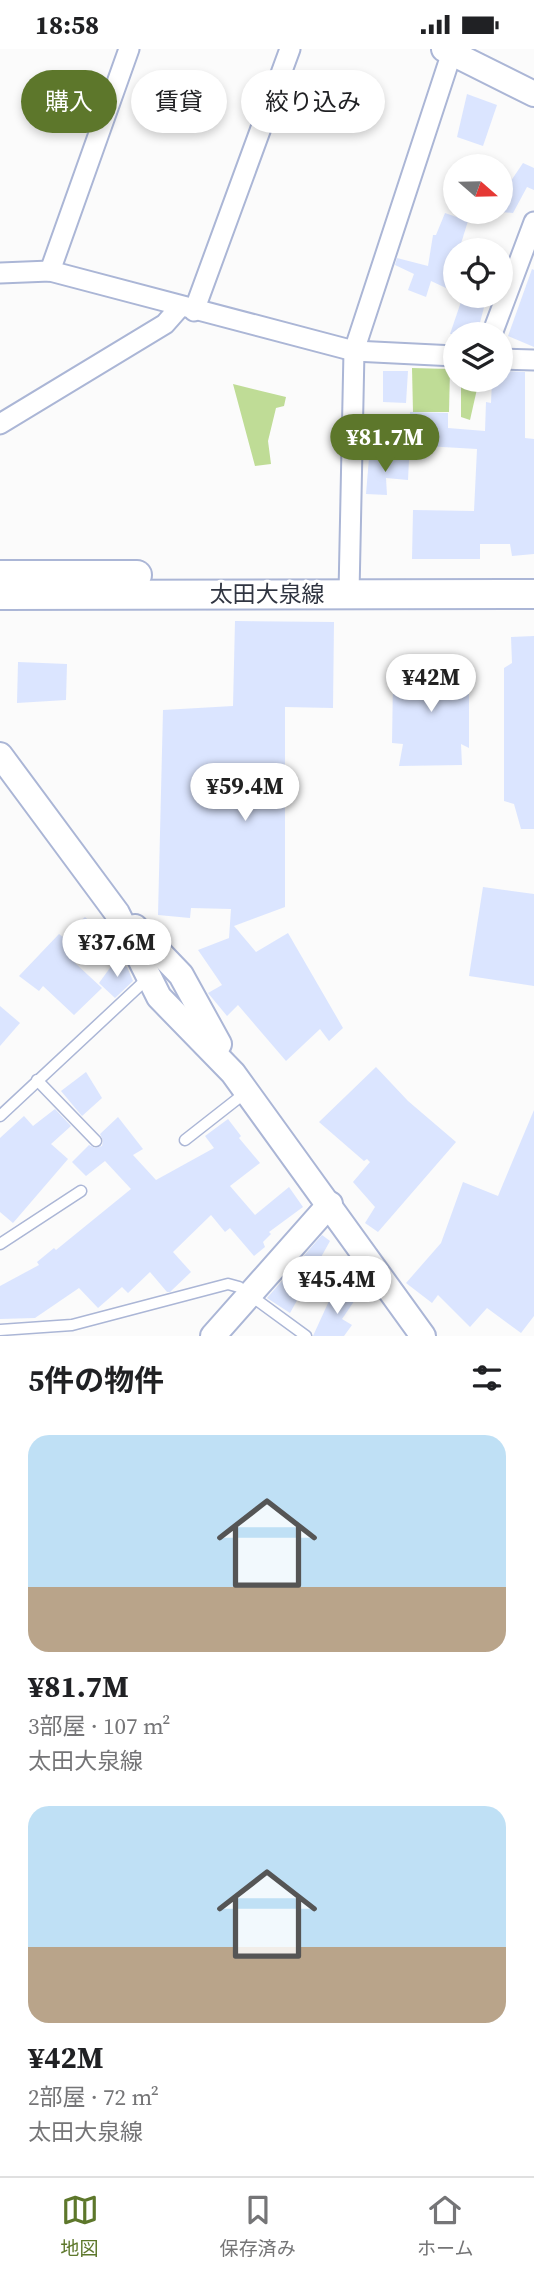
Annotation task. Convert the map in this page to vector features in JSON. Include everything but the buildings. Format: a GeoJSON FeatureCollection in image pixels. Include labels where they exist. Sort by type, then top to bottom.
{"type":"FeatureCollection","features":[{"type":"Feature","properties":{"kind":"main road","name":"太田大泉線"},"geometry":{"type":"LineString","coordinates":[[0,575],[349,584],[534,594]]}},
{"type":"Feature","properties":{"kind":"main road","name":"太田大泉線"},"geometry":{"type":"LineString","coordinates":[[0,595],[534,576]]}},
{"type":"Feature","properties":{"kind":"street"},"geometry":{"type":"LineString","coordinates":[[50,271],[129,49]]}},
{"type":"Feature","properties":{"kind":"street"},"geometry":{"type":"LineString","coordinates":[[0,424],[187,309],[290,49]]}},
{"type":"Feature","properties":{"kind":"street"},"geometry":{"type":"LineString","coordinates":[[349,584],[355,351],[450,50],[534,95]]}},
{"type":"Feature","properties":{"kind":"street"},"geometry":{"type":"LineString","coordinates":[[496,322],[534,222]]}},
{"type":"Feature","properties":{"kind":"street"},"geometry":{"type":"LineString","coordinates":[[0,273],[50,271],[355,351],[443,355]]}},
{"type":"Feature","properties":{"kind":"street"},"geometry":{"type":"LineString","coordinates":[[513,359],[534,360]]}},
{"type":"Feature","properties":{"kind":"street"},"geometry":{"type":"LineString","coordinates":[[0,755],[117,913],[149,978],[173,1013],[194,1030],[240,1082],[423,1336]]}},
{"type":"Feature","properties":{"kind":"street"},"geometry":{"type":"LineString","coordinates":[[117,913],[181,975],[193,992],[240,1082]]}},
{"type":"Feature","properties":{"kind":"street"},"geometry":{"type":"LineString","coordinates":[[213,1336],[330,1204]]}},
{"type":"Feature","properties":{"kind":"lane"},"geometry":{"type":"LineString","coordinates":[[0,1116],[149,978]]}},
{"type":"Feature","properties":{"kind":"lane"},"geometry":{"type":"LineString","coordinates":[[37,1080],[96,1141]]}},
{"type":"Feature","properties":{"kind":"lane"},"geometry":{"type":"LineString","coordinates":[[185,1140],[240,1082]]}},
{"type":"Feature","properties":{"kind":"lane"},"geometry":{"type":"LineString","coordinates":[[0,1244],[80,1191]]}},
{"type":"Feature","properties":{"kind":"lane"},"geometry":{"type":"LineString","coordinates":[[0,1331],[72,1325],[228,1284],[306,1336]]}},
{"type":"Feature","properties":{"kind":"green space"},"geometry":{"type":"Polygon","coordinates":[[[412,368],[443,369],[443,392],[449,392],[449,412],[413,412],[412,368]]]}},
{"type":"Feature","properties":{"kind":"green space"},"geometry":{"type":"Polygon","coordinates":[[[233,384],[286,397],[284,406],[276,408],[268,441],[271,464],[255,466],[233,384]]]}},
{"type":"Feature","properties":{"kind":"green space"},"geometry":{"type":"Polygon","coordinates":[[[461,392],[476,392],[470,420],[461,417],[461,392]]]}}]}
